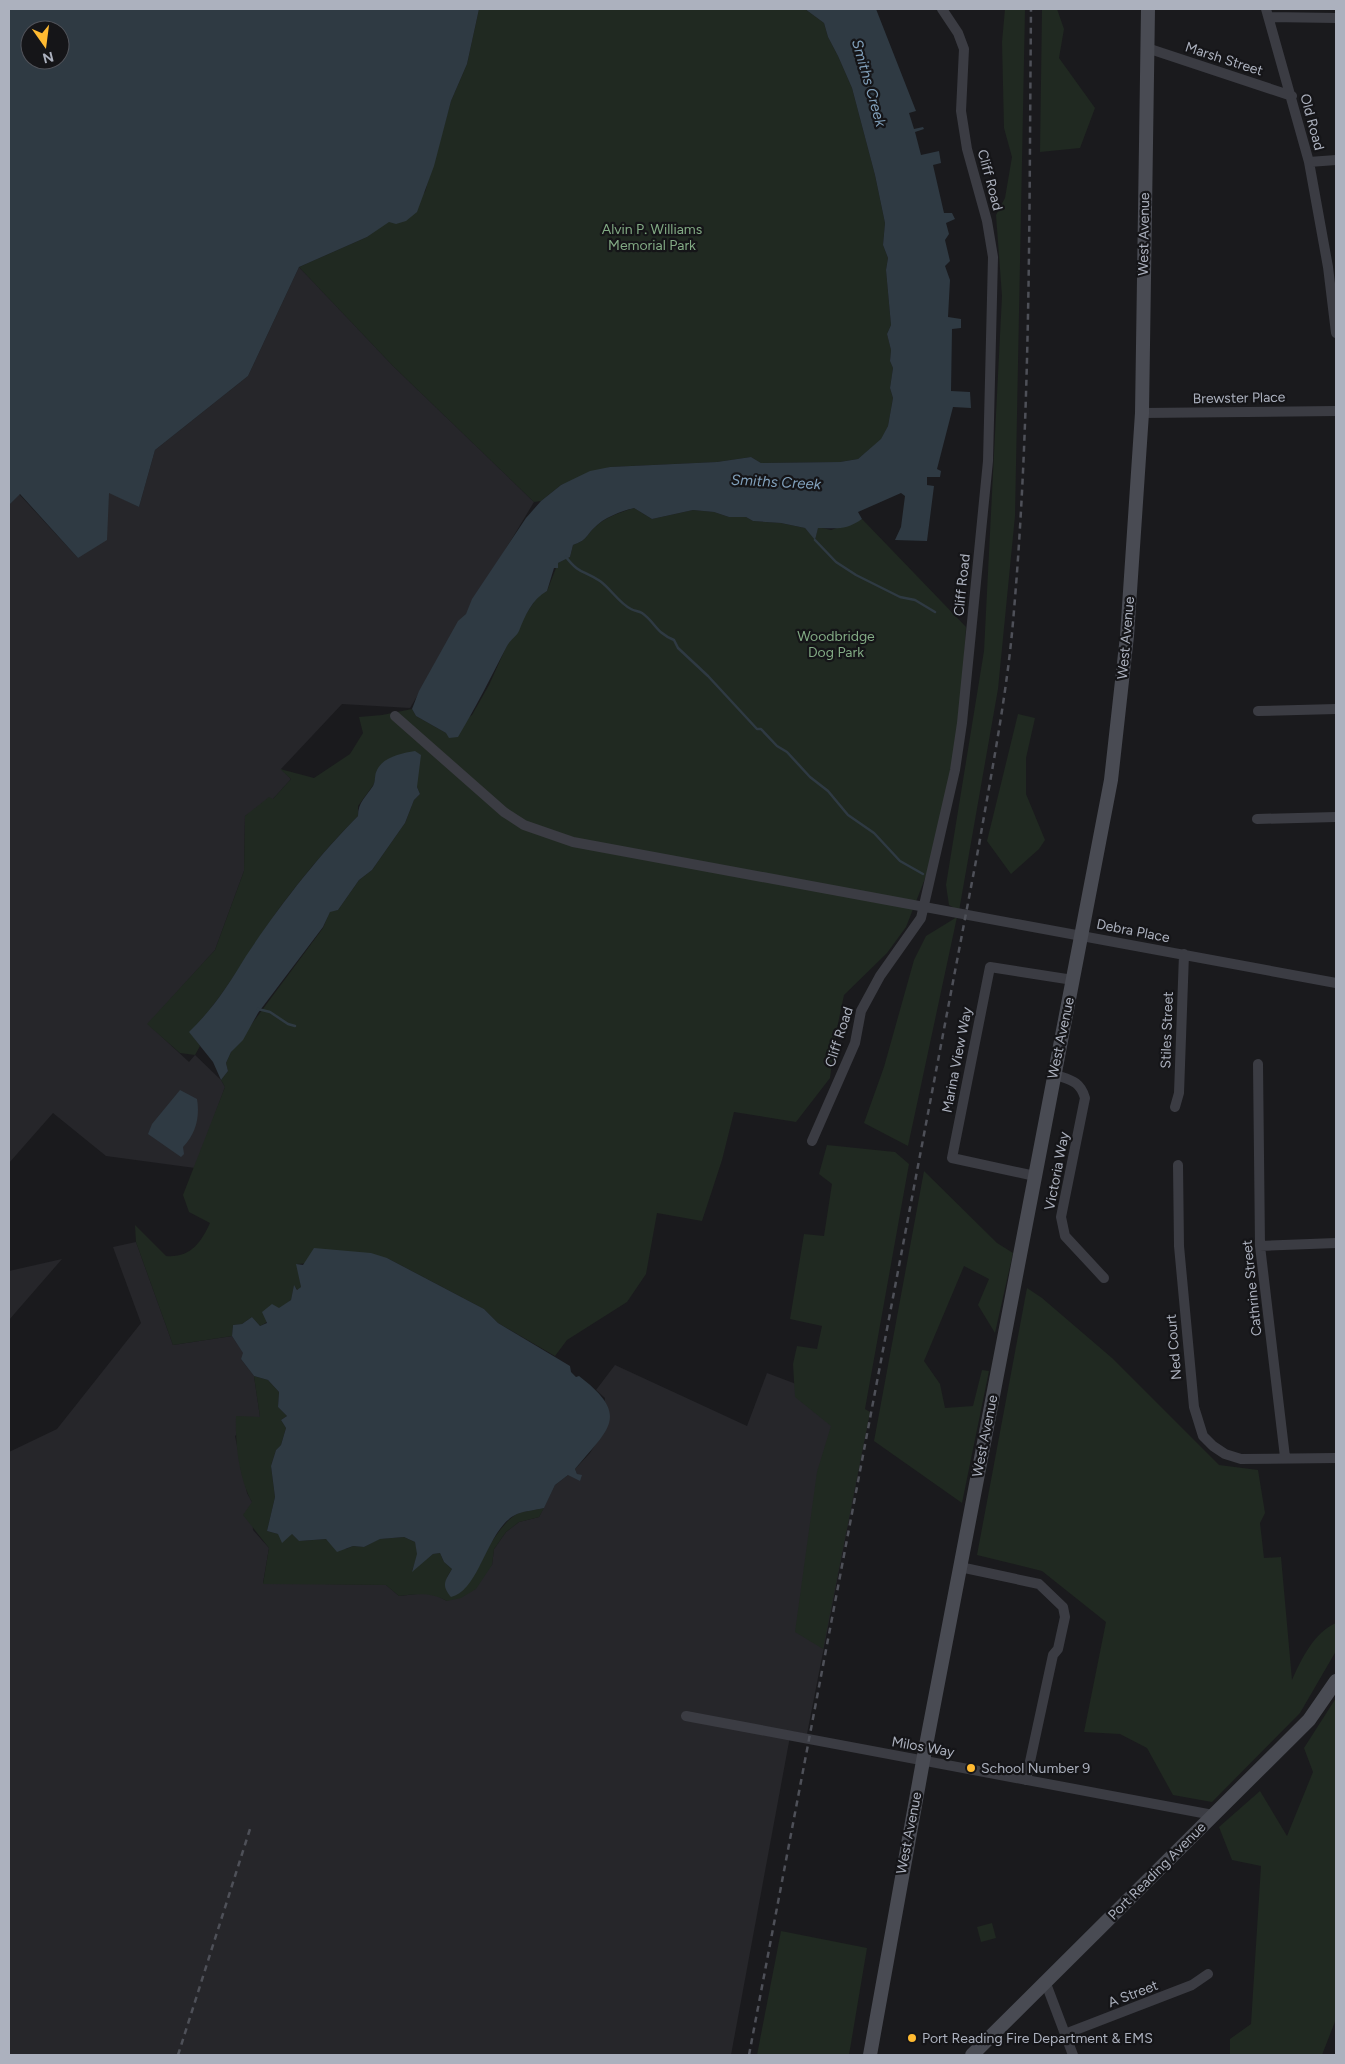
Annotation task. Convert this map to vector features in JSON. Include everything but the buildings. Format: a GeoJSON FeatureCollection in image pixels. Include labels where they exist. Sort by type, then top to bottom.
{"type":"FeatureCollection","features":[{"type":"Feature","properties":{"kind":"street","name":"Cliff Road"},"geometry":{"type":"LineString","coordinates":[[812,1141],[855,1043],[861,1011],[880,976],[911,935],[924,908],[955,770],[962,723],[988,461],[993,257],[987,221],[967,149],[961,112],[964,50],[958,33],[942,9]]}},
{"type":"Feature","properties":{"kind":"street","name":"West Avenue"},"geometry":{"type":"LineString","coordinates":[[870,2055],[923,1760],[1110,780],[1127,636],[1142,412],[1148,9]]}},
{"type":"Feature","properties":{"kind":"street"},"geometry":{"type":"LineString","coordinates":[[1268,13],[1330,15]]}},
{"type":"Feature","properties":{"kind":"street","name":"Old Road"},"geometry":{"type":"LineString","coordinates":[[1268,13],[1309,162],[1332,267],[1336,333]]}},
{"type":"Feature","properties":{"kind":"street","name":"Marsh Street"},"geometry":{"type":"LineString","coordinates":[[1147,48],[1292,96]]}},
{"type":"Feature","properties":{"kind":"street"},"geometry":{"type":"LineString","coordinates":[[1309,162],[1336,160]]}},
{"type":"Feature","properties":{"kind":"street","name":"Brewster Place"},"geometry":{"type":"LineString","coordinates":[[1142,412],[1336,411]]}},
{"type":"Feature","properties":{"kind":"street"},"geometry":{"type":"LineString","coordinates":[[1258,711],[1336,709]]}},
{"type":"Feature","properties":{"kind":"street","name":"Debra Place"},"geometry":{"type":"LineString","coordinates":[[395,716],[504,812],[524,825],[564,839],[924,908],[1336,983]]}},
{"type":"Feature","properties":{"kind":"street"},"geometry":{"type":"LineString","coordinates":[[1257,818],[1336,817]]}},
{"type":"Feature","properties":{"kind":"street","name":"Stiles Street"},"geometry":{"type":"LineString","coordinates":[[1175,1107],[1178,1093],[1184,954]]}},
{"type":"Feature","properties":{"kind":"street","name":"Marina View Way"},"geometry":{"type":"LineString","coordinates":[[1035,1176],[952,1158],[990,967],[1072,980]]}},
{"type":"Feature","properties":{"kind":"street","name":"Cathrine Street"},"geometry":{"type":"LineString","coordinates":[[1258,1064],[1260,1246],[1285,1457]]}},
{"type":"Feature","properties":{"kind":"street","name":"Victoria Way"},"geometry":{"type":"LineString","coordinates":[[1053,1074],[1077,1083],[1081,1086],[1085,1098],[1061,1217],[1062,1229],[1065,1236],[1104,1278]]}},
{"type":"Feature","properties":{"kind":"street","name":"Ned Court"},"geometry":{"type":"LineString","coordinates":[[1178,1166],[1178,1246],[1197,1422],[1203,1436],[1225,1454],[1241,1458],[1285,1457]]}},
{"type":"Feature","properties":{"kind":"street"},"geometry":{"type":"LineString","coordinates":[[1260,1246],[1336,1243]]}},
{"type":"Feature","properties":{"kind":"street"},"geometry":{"type":"LineString","coordinates":[[1285,1457],[1336,1458]]}},
{"type":"Feature","properties":{"kind":"street"},"geometry":{"type":"LineString","coordinates":[[960,1568],[1039,1584],[1063,1606],[1065,1617],[1058,1649],[1053,1655],[1026,1780]]}},
{"type":"Feature","properties":{"kind":"street","name":"Port Reading Avenue"},"geometry":{"type":"LineString","coordinates":[[972,2055],[1309,1720],[1336,1682]]}},
{"type":"Feature","properties":{"kind":"street","name":"Milos Way"},"geometry":{"type":"LineString","coordinates":[[686,1716],[1213,1815]]}},
{"type":"Feature","properties":{"kind":"street","name":"A Street"},"geometry":{"type":"LineString","coordinates":[[1065,2034],[1192,1985],[1208,1974]]}},
{"type":"Feature","properties":{"kind":"street"},"geometry":{"type":"LineString","coordinates":[[1045,1981],[1073,2055]]}},
{"type":"Feature","properties":{"kind":"shaded area"},"geometry":{"type":"Polygon","coordinates":[[[299,267],[393,366],[534,502],[410,708],[342,704],[281,769],[291,779],[273,799],[245,816],[244,871],[215,950],[148,1024],[189,1062],[195,1055],[221,1080],[225,1087],[195,1168],[106,1156],[53,1113],[9,1163],[9,505],[19,494],[78,558],[109,492],[139,507],[155,450],[248,376],[299,267]]]}},
{"type":"Feature","properties":{"kind":"shaded area"},"geometry":{"type":"Polygon","coordinates":[[[136,1242],[173,1345],[232,1336],[244,1354],[241,1359],[254,1376],[260,1417],[235,1436],[247,1493],[252,1502],[253,1530],[269,1548],[263,1583],[386,1585],[399,1596],[425,1593],[436,1595],[447,1601],[492,1565],[494,1549],[506,1532],[519,1522],[539,1517],[555,1485],[568,1475],[577,1474],[575,1469],[590,1453],[603,1432],[605,1398],[596,1390],[615,1365],[747,1426],[767,1373],[870,1412],[807,1734],[791,1731],[731,2055],[9,2055],[9,1452],[57,1429],[141,1323],[113,1247],[136,1242]]]}},
{"type":"Feature","properties":{"kind":"shaded area"},"geometry":{"type":"Polygon","coordinates":[[[62,1259],[9,1320],[9,1271],[62,1259]]]}},
{"type":"Feature","properties":{"kind":"green space","name":"Alvin P. Williams Memorial Park"},"geometry":{"type":"Polygon","coordinates":[[[479,9],[805,9],[824,23],[828,37],[852,88],[875,175],[885,223],[883,245],[888,258],[886,270],[891,325],[887,334],[891,350],[890,361],[893,368],[890,388],[893,398],[888,426],[881,440],[858,459],[840,462],[761,463],[751,457],[717,462],[610,467],[561,485],[541,501],[534,502],[393,366],[299,267],[367,237],[425,192],[451,101],[467,64],[479,9]]]}},
{"type":"Feature","properties":{"kind":"green space"},"geometry":{"type":"Polygon","coordinates":[[[1005,9],[1025,9],[1015,516],[998,689],[959,911],[949,905],[946,885],[984,651],[1002,296],[996,215],[1005,198],[1012,157],[1004,128],[1002,42],[1005,9]]]}},
{"type":"Feature","properties":{"kind":"green space"},"geometry":{"type":"Polygon","coordinates":[[[1042,9],[1057,9],[1064,29],[1059,58],[1095,108],[1080,148],[1040,152],[1042,9]]]}},
{"type":"Feature","properties":{"kind":"green space","name":"Woodbridge Dog Park"},"geometry":{"type":"Polygon","coordinates":[[[634,508],[652,519],[693,510],[714,512],[729,517],[746,517],[753,521],[781,523],[805,528],[815,539],[818,527],[831,530],[862,519],[966,627],[960,723],[948,792],[928,871],[906,927],[887,953],[844,995],[836,1033],[830,1078],[796,1122],[734,1112],[722,1160],[702,1221],[657,1213],[646,1274],[627,1302],[567,1340],[555,1356],[498,1323],[484,1309],[387,1258],[297,1264],[301,1287],[298,1290],[294,1286],[291,1300],[264,1324],[260,1326],[252,1317],[242,1324],[233,1325],[232,1336],[173,1345],[136,1242],[135,1225],[166,1256],[188,1252],[203,1237],[210,1223],[189,1212],[183,1195],[225,1087],[221,1080],[228,1071],[226,1063],[231,1052],[323,928],[330,911],[338,910],[359,880],[372,870],[405,823],[414,800],[420,794],[417,787],[417,777],[377,770],[374,784],[358,806],[358,816],[298,883],[220,996],[190,1032],[200,1046],[195,1055],[180,1053],[147,1024],[215,950],[244,871],[245,816],[269,797],[273,799],[291,779],[280,769],[314,778],[350,754],[363,733],[359,717],[412,709],[416,716],[446,733],[472,715],[489,685],[508,643],[518,632],[520,623],[538,596],[547,591],[558,563],[570,557],[573,545],[583,540],[602,521],[634,508]]]}},
{"type":"Feature","properties":{"kind":"green space"},"geometry":{"type":"Polygon","coordinates":[[[1018,714],[1035,718],[1026,758],[1026,794],[1045,840],[1039,849],[1011,874],[987,841],[1018,714]]]}},
{"type":"Feature","properties":{"kind":"green space"},"geometry":{"type":"Polygon","coordinates":[[[957,917],[908,1146],[864,1123],[884,1067],[914,960],[926,936],[957,917]]]}},
{"type":"Feature","properties":{"kind":"green space"},"geometry":{"type":"Polygon","coordinates":[[[827,1145],[895,1152],[909,1164],[865,1409],[870,1412],[823,1649],[795,1632],[817,1472],[831,1426],[795,1397],[793,1364],[797,1346],[817,1349],[822,1326],[790,1319],[804,1234],[824,1236],[832,1184],[819,1174],[827,1145]]]}},
{"type":"Feature","properties":{"kind":"green space"},"geometry":{"type":"Polygon","coordinates":[[[924,1171],[997,1243],[1013,1253],[995,1333],[978,1305],[989,1279],[964,1266],[924,1361],[940,1384],[945,1408],[973,1406],[982,1370],[989,1371],[962,1503],[874,1441],[924,1171]]]}},
{"type":"Feature","properties":{"kind":"green space"},"geometry":{"type":"Polygon","coordinates":[[[1027,1288],[1042,1298],[1112,1358],[1219,1465],[1258,1470],[1265,1513],[1260,1523],[1264,1558],[1281,1557],[1292,1680],[1309,1647],[1321,1633],[1336,1623],[1336,1651],[1300,1713],[1212,1802],[1173,1795],[1147,1748],[1120,1734],[1084,1732],[1106,1622],[1042,1571],[977,1555],[1027,1288]]]}},
{"type":"Feature","properties":{"kind":"green space"},"geometry":{"type":"Polygon","coordinates":[[[254,1376],[268,1380],[279,1392],[278,1407],[287,1416],[281,1420],[286,1428],[281,1445],[276,1450],[271,1466],[275,1497],[267,1531],[278,1534],[292,1534],[299,1541],[326,1539],[346,1549],[353,1546],[364,1547],[379,1539],[404,1537],[415,1542],[418,1554],[412,1571],[433,1554],[440,1553],[444,1562],[452,1569],[447,1577],[480,1565],[495,1537],[511,1518],[520,1513],[544,1508],[539,1517],[519,1522],[506,1532],[494,1549],[492,1565],[476,1589],[461,1598],[447,1601],[430,1595],[399,1596],[386,1585],[263,1584],[269,1548],[243,1515],[252,1502],[241,1472],[236,1438],[236,1416],[260,1417],[254,1376]]]}},
{"type":"Feature","properties":{"kind":"green space"},"geometry":{"type":"Polygon","coordinates":[[[1336,1698],[1336,2019],[1322,2055],[1230,2055],[1230,2039],[1251,2024],[1261,1866],[1232,1860],[1219,1827],[1260,1791],[1287,1836],[1313,1772],[1304,1748],[1336,1698]]]}},
{"type":"Feature","properties":{"kind":"green space"},"geometry":{"type":"Polygon","coordinates":[[[992,1923],[996,1938],[981,1942],[977,1927],[992,1923]]]}},
{"type":"Feature","properties":{"kind":"green space"},"geometry":{"type":"Polygon","coordinates":[[[781,1931],[867,1948],[849,2055],[757,2055],[781,1931]]]}},
{"type":"Feature","properties":{"kind":"water"},"geometry":{"type":"Polygon","coordinates":[[[9,9],[479,9],[467,64],[451,101],[434,166],[417,212],[406,221],[396,224],[389,222],[367,237],[299,267],[248,376],[155,450],[139,507],[109,493],[107,540],[78,558],[20,494],[9,505],[9,9]]]}},
{"type":"Feature","properties":{"kind":"water","name":"Smiths Creek"},"geometry":{"type":"Polygon","coordinates":[[[805,9],[876,9],[916,111],[909,113],[914,129],[923,127],[924,129],[915,132],[921,155],[939,151],[941,163],[933,165],[944,213],[952,213],[955,219],[946,223],[949,234],[945,240],[950,261],[945,266],[950,280],[948,317],[961,319],[961,328],[952,329],[951,391],[970,392],[971,408],[953,407],[937,469],[941,471],[940,477],[927,477],[927,485],[934,486],[927,541],[895,540],[901,527],[905,496],[901,493],[858,512],[862,519],[856,523],[840,528],[818,528],[815,540],[805,528],[781,523],[753,521],[746,517],[729,517],[714,512],[693,510],[652,519],[634,508],[618,513],[602,521],[583,540],[573,545],[570,557],[558,563],[558,568],[554,568],[547,591],[530,608],[519,631],[507,646],[458,737],[449,738],[446,733],[416,716],[412,709],[419,691],[458,621],[466,614],[472,599],[526,518],[541,501],[561,485],[590,471],[610,467],[717,462],[751,457],[761,463],[840,462],[858,459],[881,439],[888,426],[893,398],[890,388],[893,368],[890,361],[891,350],[887,334],[891,325],[886,270],[888,258],[883,245],[885,223],[875,175],[852,88],[828,37],[824,23],[805,9]]]}},
{"type":"Feature","properties":{"kind":"water"},"geometry":{"type":"Polygon","coordinates":[[[415,751],[421,755],[417,787],[420,794],[414,800],[405,823],[372,870],[359,880],[338,910],[330,912],[323,927],[258,1013],[243,1040],[231,1052],[226,1063],[228,1071],[221,1080],[213,1062],[189,1032],[220,996],[258,938],[299,883],[358,816],[361,803],[373,786],[376,772],[380,766],[393,756],[415,751]]]}},
{"type":"Feature","properties":{"kind":"water"},"geometry":{"type":"Polygon","coordinates":[[[180,1090],[197,1099],[198,1112],[194,1131],[183,1147],[184,1154],[181,1157],[148,1134],[152,1124],[180,1090]]]}},
{"type":"Feature","properties":{"kind":"water"},"geometry":{"type":"Polygon","coordinates":[[[314,1248],[371,1253],[387,1258],[484,1309],[498,1323],[570,1366],[571,1372],[576,1377],[579,1376],[595,1390],[605,1402],[610,1412],[605,1432],[575,1469],[577,1474],[582,1475],[580,1481],[568,1475],[555,1485],[544,1508],[517,1514],[507,1521],[498,1532],[477,1572],[469,1583],[461,1592],[451,1597],[445,1583],[452,1569],[444,1562],[440,1553],[433,1554],[412,1572],[417,1554],[415,1542],[404,1537],[380,1539],[364,1547],[353,1546],[337,1552],[326,1539],[299,1541],[292,1534],[282,1543],[278,1534],[267,1531],[275,1497],[271,1466],[276,1450],[281,1445],[286,1428],[281,1420],[287,1416],[278,1407],[279,1392],[268,1380],[254,1376],[241,1359],[243,1353],[232,1336],[233,1325],[242,1324],[252,1317],[260,1326],[267,1323],[262,1312],[272,1304],[279,1308],[291,1300],[294,1285],[297,1290],[301,1287],[296,1264],[303,1265],[314,1248]]]}},
{"type":"Feature","properties":{"kind":"waterway"},"geometry":{"type":"LineString","coordinates":[[815,540],[836,562],[856,575],[900,597],[915,600],[935,612]]}},
{"type":"Feature","properties":{"kind":"waterway"},"geometry":{"type":"LineString","coordinates":[[566,557],[578,569],[600,581],[623,603],[632,610],[642,613],[659,631],[674,640],[678,648],[708,676],[757,729],[761,729],[777,746],[787,752],[810,777],[828,791],[848,815],[874,833],[900,861],[923,874]]}},
{"type":"Feature","properties":{"kind":"waterway"},"geometry":{"type":"LineString","coordinates":[[258,1009],[270,1012],[288,1024],[295,1026]]}},
{"type":"Feature","properties":{"kind":"railway"},"geometry":{"type":"LineString","coordinates":[[749,2055],[979,845],[1006,686],[1018,555],[1026,399],[1031,9]]}},
{"type":"Feature","properties":{"kind":"railway"},"geometry":{"type":"LineString","coordinates":[[178,2055],[250,1829]]}},
{"type":"Feature","properties":{"kind":"place","name":"School Number 9"},"geometry":{"type":"Point","coordinates":[971,1768]}},
{"type":"Feature","properties":{"kind":"place","name":"Port Reading Fire Department & EMS"},"geometry":{"type":"Point","coordinates":[912,2038]}}]}
